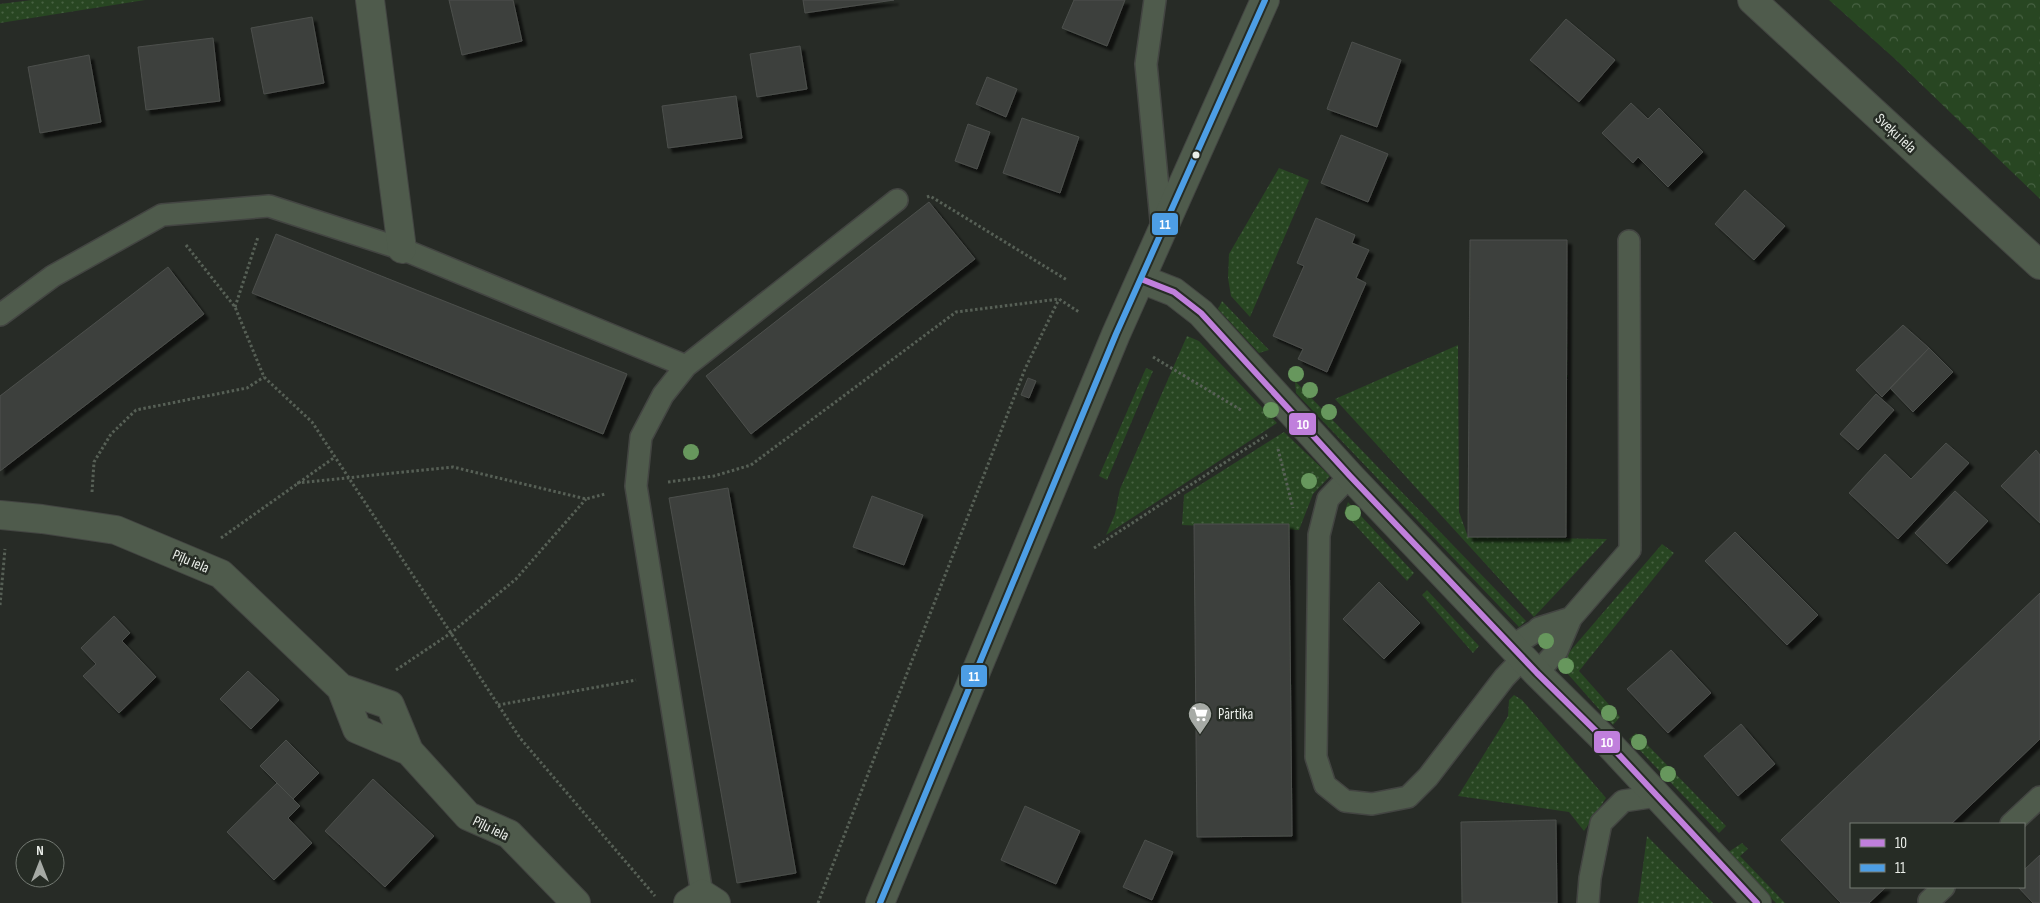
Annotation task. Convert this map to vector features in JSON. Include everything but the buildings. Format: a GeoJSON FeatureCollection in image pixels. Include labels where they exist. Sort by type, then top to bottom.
{"type":"FeatureCollection","features":[{"type":"Feature","properties":{"kind":"street"},"geometry":{"type":"LineString","coordinates":[[370,0],[402,249]]}},
{"type":"Feature","properties":{"kind":"street"},"geometry":{"type":"LineString","coordinates":[[880,903],[1141,279],[1265,0]]}},
{"type":"Feature","properties":{"kind":"street","name":"Sveķu iela"},"geometry":{"type":"LineString","coordinates":[[1752,0],[2040,265]]}},
{"type":"Feature","properties":{"kind":"street"},"geometry":{"type":"LineString","coordinates":[[1141,279],[1174,292],[1200,313],[1282,422],[1350,476],[1524,659],[1608,743],[1756,903]]}},
{"type":"Feature","properties":{"kind":"street","name":"Pīļu iela"},"geometry":{"type":"LineString","coordinates":[[4,516],[89,525],[116,530],[222,574],[351,691],[357,729],[409,751],[468,816],[510,834],[576,903]]}},
{"type":"Feature","properties":{"kind":"lane"},"geometry":{"type":"LineString","coordinates":[[1155,0],[1146,64],[1162,230]]}},
{"type":"Feature","properties":{"kind":"lane"},"geometry":{"type":"LineString","coordinates":[[702,900],[636,486],[641,437],[663,395],[686,366],[897,200]]}},
{"type":"Feature","properties":{"kind":"lane"},"geometry":{"type":"LineString","coordinates":[[0,315],[53,276],[162,215],[269,206],[402,249],[686,366]]}},
{"type":"Feature","properties":{"kind":"lane"},"geometry":{"type":"LineString","coordinates":[[1524,659],[1557,651],[1570,618],[1630,550],[1629,241]]}},
{"type":"Feature","properties":{"kind":"lane"},"geometry":{"type":"LineString","coordinates":[[1350,476],[1328,499],[1319,535],[1316,757],[1325,786],[1345,801],[1372,804],[1408,797],[1428,777],[1504,678],[1524,659],[1538,628],[1570,618]]}},
{"type":"Feature","properties":{"kind":"lane"},"geometry":{"type":"LineString","coordinates":[[1588,903],[1590,878],[1601,823],[1623,801],[1657,796]]}},
{"type":"Feature","properties":{"kind":"lane"},"geometry":{"type":"LineString","coordinates":[[2012,823],[2040,797]]}},
{"type":"Feature","properties":{"kind":"lane"},"geometry":{"type":"LineString","coordinates":[[1931,903],[1929,901],[1943,888]]}},
{"type":"Feature","properties":{"kind":"path"},"geometry":{"type":"LineString","coordinates":[[897,200],[930,196],[1068,280]]}},
{"type":"Feature","properties":{"kind":"path"},"geometry":{"type":"LineString","coordinates":[[234,307],[269,206]]}},
{"type":"Feature","properties":{"kind":"path"},"geometry":{"type":"LineString","coordinates":[[162,215],[234,307],[264,377],[312,422],[520,738],[660,903]]}},
{"type":"Feature","properties":{"kind":"path"},"geometry":{"type":"LineString","coordinates":[[636,486],[714,476],[751,465],[956,312],[1059,299],[1080,312]]}},
{"type":"Feature","properties":{"kind":"path"},"geometry":{"type":"LineString","coordinates":[[818,903],[1024,369],[1059,299]]}},
{"type":"Feature","properties":{"kind":"path"},"geometry":{"type":"LineString","coordinates":[[1153,357],[1165,365]]}},
{"type":"Feature","properties":{"kind":"path"},"geometry":{"type":"LineString","coordinates":[[89,525],[94,462],[111,434],[136,410],[247,388],[264,377]]}},
{"type":"Feature","properties":{"kind":"path"},"geometry":{"type":"LineString","coordinates":[[1094,548],[1282,422],[1295,517],[1319,535]]}},
{"type":"Feature","properties":{"kind":"path"},"geometry":{"type":"LineString","coordinates":[[202,566],[224,534],[334,457]]}},
{"type":"Feature","properties":{"kind":"path"},"geometry":{"type":"LineString","coordinates":[[297,483],[454,467],[586,499],[516,579],[451,633],[351,691]]}},
{"type":"Feature","properties":{"kind":"path"},"geometry":{"type":"LineString","coordinates":[[0,604],[4,516]]}},
{"type":"Feature","properties":{"kind":"path"},"geometry":{"type":"LineString","coordinates":[[498,705],[666,674]]}},
{"type":"Feature","properties":{"kind":"green space"},"geometry":{"type":"Polygon","coordinates":[[[32,0],[145,0],[0,23],[0,4],[32,0]]]}},
{"type":"Feature","properties":{"kind":"green space"},"geometry":{"type":"Polygon","coordinates":[[[1829,0],[2040,0],[2040,199],[1895,59],[1829,0]]]}},
{"type":"Feature","properties":{"kind":"green space"},"geometry":{"type":"Polygon","coordinates":[[[1279,168],[1309,180],[1250,317],[1231,296],[1228,278],[1229,254],[1279,168]]]}},
{"type":"Feature","properties":{"kind":"green space"},"geometry":{"type":"Polygon","coordinates":[[[1222,301],[1269,350],[1259,353],[1218,309],[1222,301]]]}},
{"type":"Feature","properties":{"kind":"green space"},"geometry":{"type":"Polygon","coordinates":[[[1187,336],[1199,341],[1277,423],[1106,535],[1115,514],[1120,489],[1187,336]]]}},
{"type":"Feature","properties":{"kind":"green space"},"geometry":{"type":"Polygon","coordinates":[[[1458,345],[1459,512],[1468,537],[1607,539],[1534,617],[1335,399],[1458,345]]]}},
{"type":"Feature","properties":{"kind":"green space"},"geometry":{"type":"Polygon","coordinates":[[[1146,368],[1153,371],[1107,480],[1099,476],[1146,368]]]}},
{"type":"Feature","properties":{"kind":"green space"},"geometry":{"type":"Polygon","coordinates":[[[1295,381],[1526,621],[1519,627],[1296,393],[1295,381]]]}},
{"type":"Feature","properties":{"kind":"green space"},"geometry":{"type":"Polygon","coordinates":[[[1284,432],[1330,476],[1313,494],[1299,530],[1182,525],[1184,495],[1284,432]]]}},
{"type":"Feature","properties":{"kind":"green space"},"geometry":{"type":"Polygon","coordinates":[[[1348,502],[1414,573],[1407,581],[1344,513],[1348,502]]]}},
{"type":"Feature","properties":{"kind":"green space"},"geometry":{"type":"Polygon","coordinates":[[[1662,544],[1674,553],[1579,671],[1620,717],[1613,725],[1559,664],[1662,544]]]}},
{"type":"Feature","properties":{"kind":"green space"},"geometry":{"type":"Polygon","coordinates":[[[1427,590],[1479,646],[1473,653],[1422,595],[1427,590]]]}},
{"type":"Feature","properties":{"kind":"green space"},"geometry":{"type":"Polygon","coordinates":[[[1514,695],[1522,700],[1606,798],[1584,831],[1569,812],[1458,796],[1508,716],[1509,700],[1514,695]]]}},
{"type":"Feature","properties":{"kind":"green space"},"geometry":{"type":"Polygon","coordinates":[[[1636,733],[1726,826],[1719,833],[1629,739],[1636,733]]]}},
{"type":"Feature","properties":{"kind":"green space"},"geometry":{"type":"Polygon","coordinates":[[[1647,836],[1713,903],[1638,903],[1647,836]]]}},
{"type":"Feature","properties":{"kind":"green space"},"geometry":{"type":"Polygon","coordinates":[[[1742,843],[1748,849],[1740,856],[1785,903],[1776,903],[1727,853],[1742,843]]]}},
{"type":"Feature","properties":{"kind":"transit line","name":"11"},"geometry":{"type":"LineString","coordinates":[[880,903],[1116,334],[1265,0]]}},
{"type":"Feature","properties":{"kind":"transit line","name":"10"},"geometry":{"type":"LineString","coordinates":[[1141,279],[1174,292],[1201,313],[1350,476],[1537,673],[1608,743],[1757,903]]}},
{"type":"Feature","properties":{"kind":"place","name":"Pārtika"},"geometry":{"type":"Point","coordinates":[1200,735]}}]}
